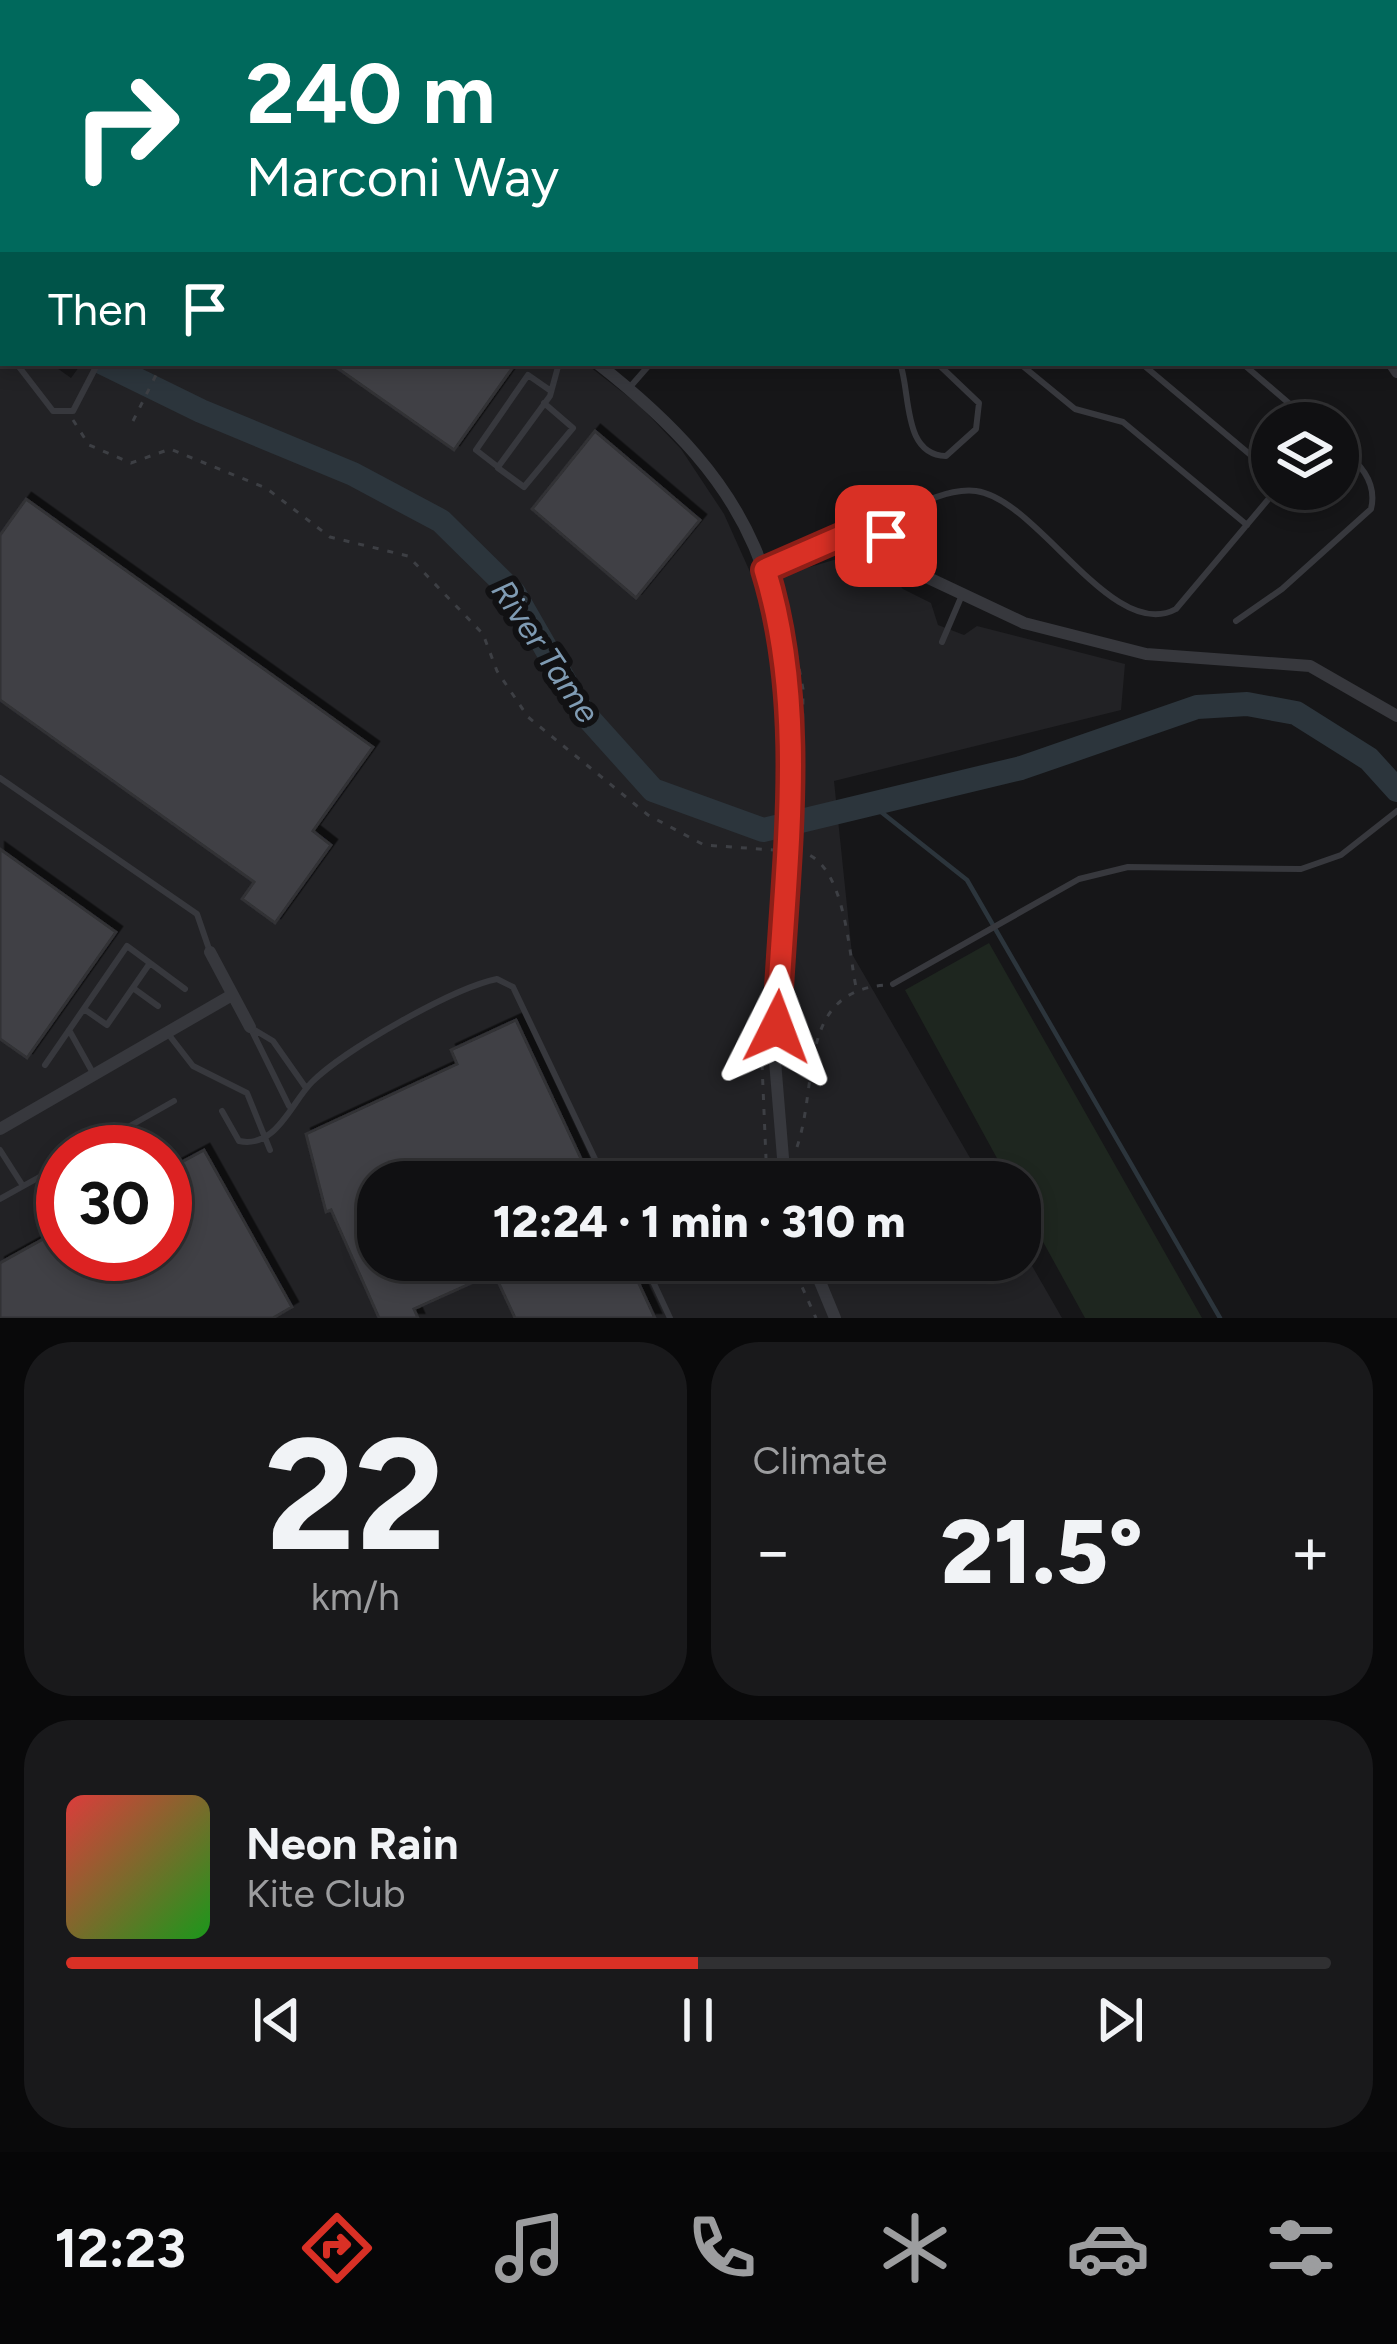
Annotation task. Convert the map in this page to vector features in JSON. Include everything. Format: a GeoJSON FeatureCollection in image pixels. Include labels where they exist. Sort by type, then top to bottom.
{"type":"FeatureCollection","features":[{"type":"Feature","properties":{"kind":"street"},"geometry":{"type":"LineString","coordinates":[[601,366],[629,388],[711,472],[765,570],[781,622],[790,689],[775,1061],[783,1161]]}},
{"type":"Feature","properties":{"kind":"street"},"geometry":{"type":"LineString","coordinates":[[765,570],[866,531],[886,536],[908,565],[1024,622],[1106,646],[1310,666],[1397,716]]}},
{"type":"Feature","properties":{"kind":"street"},"geometry":{"type":"LineString","coordinates":[[210,952],[250,1027]]}},
{"type":"Feature","properties":{"kind":"street"},"geometry":{"type":"LineString","coordinates":[[0,1129],[232,995]]}},
{"type":"Feature","properties":{"kind":"street"},"geometry":{"type":"LineString","coordinates":[[820,1281],[836,1318]]}},
{"type":"Feature","properties":{"kind":"lane"},"geometry":{"type":"LineString","coordinates":[[18,366],[53,411],[73,411],[96,366]]}},
{"type":"Feature","properties":{"kind":"lane"},"geometry":{"type":"LineString","coordinates":[[498,467],[544,404],[558,366]]}},
{"type":"Feature","properties":{"kind":"lane"},"geometry":{"type":"LineString","coordinates":[[629,388],[649,366]]}},
{"type":"Feature","properties":{"kind":"lane"},"geometry":{"type":"LineString","coordinates":[[901,366],[912,431],[924,449],[946,455],[976,429],[979,403],[940,366]]}},
{"type":"Feature","properties":{"kind":"lane"},"geometry":{"type":"LineString","coordinates":[[1022,366],[1075,409],[1123,422],[1246,525]]}},
{"type":"Feature","properties":{"kind":"lane"},"geometry":{"type":"LineString","coordinates":[[1145,366],[1251,455]]}},
{"type":"Feature","properties":{"kind":"lane"},"geometry":{"type":"LineString","coordinates":[[1246,366],[1288,402]]}},
{"type":"Feature","properties":{"kind":"lane"},"geometry":{"type":"LineString","coordinates":[[544,404],[573,428],[524,487],[476,450],[528,375],[551,391]]}},
{"type":"Feature","properties":{"kind":"lane"},"geometry":{"type":"LineString","coordinates":[[1236,621],[1282,589],[1371,508],[1368,477],[1359,467]]}},
{"type":"Feature","properties":{"kind":"lane"},"geometry":{"type":"LineString","coordinates":[[866,531],[947,493],[975,491],[1012,509],[1125,605],[1156,616],[1176,609],[1259,510]]}},
{"type":"Feature","properties":{"kind":"lane"},"geometry":{"type":"LineString","coordinates":[[942,642],[962,595]]}},
{"type":"Feature","properties":{"kind":"lane"},"geometry":{"type":"LineString","coordinates":[[0,778],[197,914],[210,952]]}},
{"type":"Feature","properties":{"kind":"lane"},"geometry":{"type":"LineString","coordinates":[[893,984],[1101,872],[1301,869],[1342,855],[1397,812]]}},
{"type":"Feature","properties":{"kind":"lane"},"geometry":{"type":"LineString","coordinates":[[45,1065],[127,946],[185,989]]}},
{"type":"Feature","properties":{"kind":"lane"},"geometry":{"type":"LineString","coordinates":[[83,1009],[107,1025],[150,963]]}},
{"type":"Feature","properties":{"kind":"lane"},"geometry":{"type":"LineString","coordinates":[[222,1111],[239,1141],[264,1137],[279,1130],[290,1106],[336,1058],[488,981],[506,981],[596,1161]]}},
{"type":"Feature","properties":{"kind":"lane"},"geometry":{"type":"LineString","coordinates":[[133,988],[158,1006]]}},
{"type":"Feature","properties":{"kind":"lane"},"geometry":{"type":"LineString","coordinates":[[250,1027],[273,1040],[306,1088]]}},
{"type":"Feature","properties":{"kind":"lane"},"geometry":{"type":"LineString","coordinates":[[250,1027],[290,1106]]}},
{"type":"Feature","properties":{"kind":"lane"},"geometry":{"type":"LineString","coordinates":[[69,1030],[93,1073]]}},
{"type":"Feature","properties":{"kind":"lane"},"geometry":{"type":"LineString","coordinates":[[167,1032],[193,1066],[248,1093],[270,1150]]}},
{"type":"Feature","properties":{"kind":"lane"},"geometry":{"type":"LineString","coordinates":[[132,1125],[174,1101]]}},
{"type":"Feature","properties":{"kind":"lane"},"geometry":{"type":"LineString","coordinates":[[0,1150],[23,1186]]}},
{"type":"Feature","properties":{"kind":"lane"},"geometry":{"type":"LineString","coordinates":[[0,1199],[36,1179]]}},
{"type":"Feature","properties":{"kind":"lane"},"geometry":{"type":"LineString","coordinates":[[653,1281],[670,1318]]}},
{"type":"Feature","properties":{"kind":"path"},"geometry":{"type":"LineString","coordinates":[[133,421],[160,366]]}},
{"type":"Feature","properties":{"kind":"path"},"geometry":{"type":"LineString","coordinates":[[66,410],[89,445],[131,463],[170,449],[266,488],[330,536],[396,549],[408,556],[483,634],[497,671],[528,717],[648,815],[704,845],[802,851],[820,861],[844,927],[856,987]]}},
{"type":"Feature","properties":{"kind":"path"},"geometry":{"type":"LineString","coordinates":[[789,1154],[799,1145],[822,1025],[836,1002],[856,987],[893,984]]}},
{"type":"Feature","properties":{"kind":"path"},"geometry":{"type":"LineString","coordinates":[[799,1281],[816,1318]]}},
{"type":"Feature","properties":{"kind":"shaded area"},"geometry":{"type":"Polygon","coordinates":[[[0,366],[54,366],[71,378],[80,366],[589,366],[639,405],[681,449],[724,514],[755,583],[868,550],[903,589],[931,603],[938,625],[964,635],[977,626],[1125,664],[1121,710],[834,781],[852,954],[972,1161],[357,1161],[357,1281],[1041,1281],[1062,1318],[0,1318],[0,366]]]}},
{"type":"Feature","properties":{"kind":"shaded area"},"geometry":{"type":"Polygon","coordinates":[[[989,943],[1202,1318],[1085,1318],[1041,1238],[1041,1161],[999,1161],[905,990],[989,943]]]}},
{"type":"Feature","properties":{"kind":"building"},"geometry":{"type":"Polygon","coordinates":[[[334,366],[514,366],[454,450],[334,366]]]}},
{"type":"Feature","properties":{"kind":"building"},"geometry":{"type":"Polygon","coordinates":[[[595,431],[700,520],[636,598],[532,509],[595,431]]]}},
{"type":"Feature","properties":{"kind":"building"},"geometry":{"type":"Polygon","coordinates":[[[26,499],[373,747],[313,831],[331,845],[275,923],[242,899],[254,882],[0,700],[0,535],[26,499]]]}},
{"type":"Feature","properties":{"kind":"building"},"geometry":{"type":"Polygon","coordinates":[[[0,849],[116,932],[27,1058],[0,1039],[0,849]]]}},
{"type":"Feature","properties":{"kind":"building"},"geometry":{"type":"Polygon","coordinates":[[[516,1020],[582,1161],[357,1161],[357,1268],[331,1210],[326,1212],[306,1134],[457,1064],[451,1050],[516,1020]]]}},
{"type":"Feature","properties":{"kind":"building"},"geometry":{"type":"Polygon","coordinates":[[[204,1150],[292,1307],[273,1318],[0,1318],[0,1263],[36,1243],[36,1281],[192,1281],[192,1156],[204,1150]]]}},
{"type":"Feature","properties":{"kind":"building"},"geometry":{"type":"Polygon","coordinates":[[[363,1281],[476,1281],[414,1309],[418,1318],[379,1318],[363,1281]]]}},
{"type":"Feature","properties":{"kind":"building"},"geometry":{"type":"Polygon","coordinates":[[[498,1281],[638,1281],[655,1318],[515,1318],[498,1281]]]}},
{"type":"Feature","properties":{"kind":"waterway","name":"River Tame"},"geometry":{"type":"LineString","coordinates":[[109,366],[201,411],[353,474],[441,521],[514,593],[582,711],[653,790],[763,830],[1021,768],[1197,707],[1247,704],[1296,713],[1369,759],[1397,790]]}},
{"type":"Feature","properties":{"kind":"waterway"},"geometry":{"type":"LineString","coordinates":[[871,804],[967,880],[1220,1318]]}},
{"type":"Feature","properties":{"kind":"route"},"geometry":{"type":"LineString","coordinates":[[777,1027],[790,689],[781,622],[765,570],[852,532],[886,536]]}}]}
